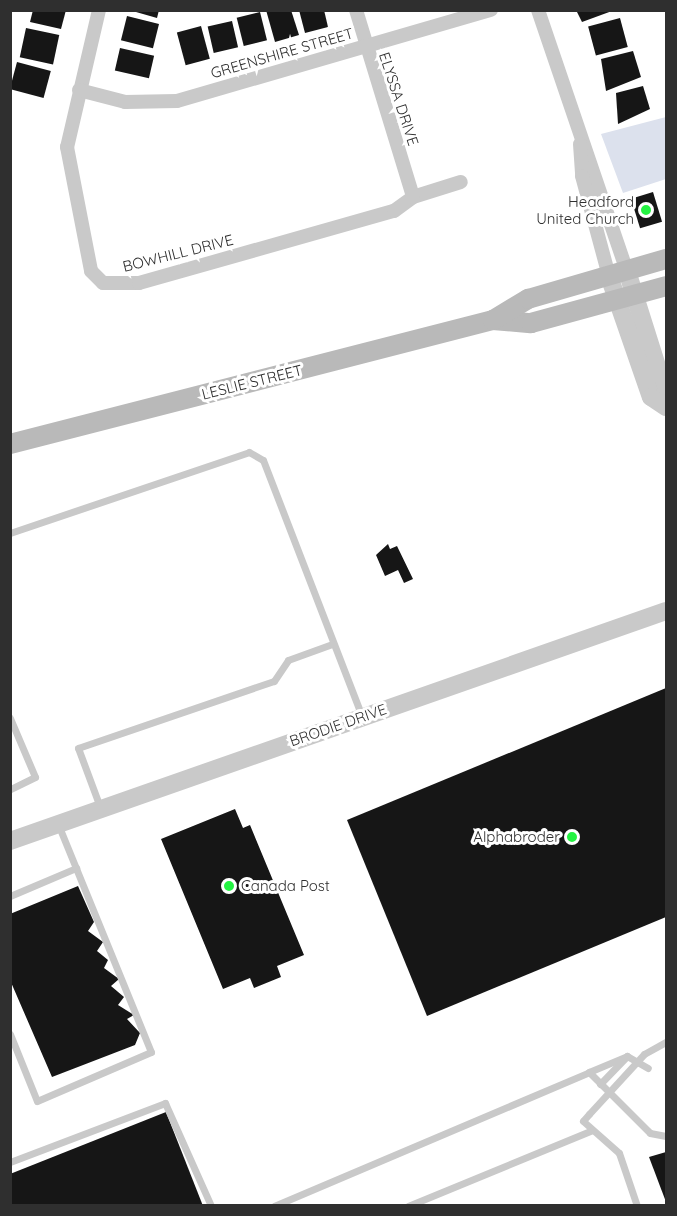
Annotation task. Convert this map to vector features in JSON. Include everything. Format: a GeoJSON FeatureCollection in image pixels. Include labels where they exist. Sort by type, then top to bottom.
{"type":"FeatureCollection","features":[{"type":"Feature","properties":{"kind":"main road","name":"LESLIE STREET"},"geometry":{"type":"LineString","coordinates":[[10,444],[492,320],[528,299],[666,259]]}},
{"type":"Feature","properties":{"kind":"main road","name":"LESLIE STREET"},"geometry":{"type":"LineString","coordinates":[[492,320],[531,323],[666,286]]}},
{"type":"Feature","properties":{"kind":"street","name":"BOWHILL DRIVE"},"geometry":{"type":"LineString","coordinates":[[99,10],[69,123],[68,174],[91,271],[103,283],[139,283],[394,211],[413,197],[461,182]]}},
{"type":"Feature","properties":{"kind":"street","name":"ELYSSA DRIVE"},"geometry":{"type":"LineString","coordinates":[[356,10],[365,46],[413,197]]}},
{"type":"Feature","properties":{"kind":"street","name":"GREENSHIRE STREET"},"geometry":{"type":"LineString","coordinates":[[79,90],[125,102],[177,100],[491,10]]}},
{"type":"Feature","properties":{"kind":"street"},"geometry":{"type":"LineString","coordinates":[[538,10],[579,136],[595,168],[618,274],[651,397],[666,407]]}},
{"type":"Feature","properties":{"kind":"street"},"geometry":{"type":"LineString","coordinates":[[625,297],[666,395]]}},
{"type":"Feature","properties":{"kind":"street","name":"BRODIE DRIVE"},"geometry":{"type":"LineString","coordinates":[[10,841],[57,822],[666,611]]}},
{"type":"Feature","properties":{"kind":"lane"},"geometry":{"type":"LineString","coordinates":[[10,533],[249,452],[263,460],[332,644],[362,716]]}},
{"type":"Feature","properties":{"kind":"lane"},"geometry":{"type":"LineString","coordinates":[[100,807],[78,748],[274,681],[288,660],[332,644]]}},
{"type":"Feature","properties":{"kind":"lane"},"geometry":{"type":"LineString","coordinates":[[10,718],[35,777],[10,789]]}},
{"type":"Feature","properties":{"kind":"lane"},"geometry":{"type":"LineString","coordinates":[[10,1034],[37,1101],[151,1052],[57,822]]}},
{"type":"Feature","properties":{"kind":"lane"},"geometry":{"type":"LineString","coordinates":[[10,896],[76,868]]}},
{"type":"Feature","properties":{"kind":"lane"},"geometry":{"type":"LineString","coordinates":[[637,1206],[619,1153],[583,1121],[644,1054],[666,1042]]}},
{"type":"Feature","properties":{"kind":"lane"},"geometry":{"type":"LineString","coordinates":[[627,1056],[648,1068]]}},
{"type":"Feature","properties":{"kind":"lane"},"geometry":{"type":"LineString","coordinates":[[274,1206],[627,1056]]}},
{"type":"Feature","properties":{"kind":"lane"},"geometry":{"type":"LineString","coordinates":[[600,1084],[627,1056]]}},
{"type":"Feature","properties":{"kind":"lane"},"geometry":{"type":"LineString","coordinates":[[588,1072],[650,1133],[666,1136]]}},
{"type":"Feature","properties":{"kind":"lane"},"geometry":{"type":"LineString","coordinates":[[10,1162],[165,1103],[211,1206]]}},
{"type":"Feature","properties":{"kind":"lane"},"geometry":{"type":"LineString","coordinates":[[408,1206],[592,1130]]}},
{"type":"Feature","properties":{"kind":"shaded area"},"geometry":{"type":"Polygon","coordinates":[[[666,117],[666,179],[623,193],[601,134],[666,117]]]}},
{"type":"Feature","properties":{"kind":"building"},"geometry":{"type":"Polygon","coordinates":[[[33,10],[66,10],[61,29],[30,22],[33,10]]]}},
{"type":"Feature","properties":{"kind":"building"},"geometry":{"type":"Polygon","coordinates":[[[129,10],[159,10],[157,18],[129,10]]]}},
{"type":"Feature","properties":{"kind":"building"},"geometry":{"type":"Polygon","coordinates":[[[266,10],[291,10],[299,35],[275,42],[266,10]]]}},
{"type":"Feature","properties":{"kind":"building"},"geometry":{"type":"Polygon","coordinates":[[[299,10],[324,10],[328,27],[305,33],[299,10]]]}},
{"type":"Feature","properties":{"kind":"building"},"geometry":{"type":"Polygon","coordinates":[[[576,10],[612,10],[612,11],[582,22],[576,10]]]}},
{"type":"Feature","properties":{"kind":"building"},"geometry":{"type":"Polygon","coordinates":[[[260,12],[267,40],[244,46],[237,18],[260,12]]]}},
{"type":"Feature","properties":{"kind":"building"},"geometry":{"type":"Polygon","coordinates":[[[127,16],[159,24],[153,48],[121,40],[127,16]]]}},
{"type":"Feature","properties":{"kind":"building"},"geometry":{"type":"Polygon","coordinates":[[[620,18],[628,47],[596,56],[588,27],[620,18]]]}},
{"type":"Feature","properties":{"kind":"building"},"geometry":{"type":"Polygon","coordinates":[[[232,21],[238,47],[214,53],[208,27],[232,21]]]}},
{"type":"Feature","properties":{"kind":"building"},"geometry":{"type":"Polygon","coordinates":[[[201,26],[210,59],[186,65],[177,32],[201,26]]]}},
{"type":"Feature","properties":{"kind":"building"},"geometry":{"type":"Polygon","coordinates":[[[26,28],[59,35],[53,64],[20,57],[26,28]]]}},
{"type":"Feature","properties":{"kind":"building"},"geometry":{"type":"Polygon","coordinates":[[[120,48],[154,56],[149,78],[115,70],[120,48]]]}},
{"type":"Feature","properties":{"kind":"building"},"geometry":{"type":"Polygon","coordinates":[[[633,51],[641,77],[606,91],[601,59],[633,51]]]}},
{"type":"Feature","properties":{"kind":"building"},"geometry":{"type":"Polygon","coordinates":[[[17,62],[51,71],[44,98],[10,89],[17,62]]]}},
{"type":"Feature","properties":{"kind":"building"},"geometry":{"type":"Polygon","coordinates":[[[643,86],[650,109],[618,124],[616,93],[643,86]]]}},
{"type":"Feature","properties":{"kind":"building","name":"Headford United Church"},"geometry":{"type":"Polygon","coordinates":[[[653,192],[662,222],[640,228],[631,199],[653,192]]]}},
{"type":"Feature","properties":{"kind":"building"},"geometry":{"type":"Polygon","coordinates":[[[388,544],[390,549],[397,546],[413,579],[404,583],[398,570],[385,576],[376,555],[388,544]]]}},
{"type":"Feature","properties":{"kind":"building"},"geometry":{"type":"Polygon","coordinates":[[[666,688],[666,917],[427,1016],[347,820],[666,688]]]}},
{"type":"Feature","properties":{"kind":"building"},"geometry":{"type":"Polygon","coordinates":[[[235,809],[243,828],[250,825],[304,955],[277,966],[281,977],[254,988],[250,978],[223,989],[161,839],[235,809]]]}},
{"type":"Feature","properties":{"kind":"building"},"geometry":{"type":"Polygon","coordinates":[[[78,886],[94,922],[88,931],[103,942],[97,951],[108,960],[104,968],[119,979],[111,986],[124,997],[118,1005],[134,1015],[127,1019],[140,1033],[135,1045],[52,1077],[10,980],[10,914],[78,886]]]}},
{"type":"Feature","properties":{"kind":"building"},"geometry":{"type":"Polygon","coordinates":[[[166,1112],[203,1206],[10,1206],[10,1174],[166,1112]]]}},
{"type":"Feature","properties":{"kind":"building"},"geometry":{"type":"Polygon","coordinates":[[[666,1152],[666,1202],[649,1157],[666,1152]]]}},
{"type":"Feature","properties":{"kind":"place","name":"Headford United Church"},"geometry":{"type":"Point","coordinates":[646,210]}},
{"type":"Feature","properties":{"kind":"place","name":"Alphabroder"},"geometry":{"type":"Point","coordinates":[572,837]}},
{"type":"Feature","properties":{"kind":"place","name":"Canada Post"},"geometry":{"type":"Point","coordinates":[229,886]}}]}
